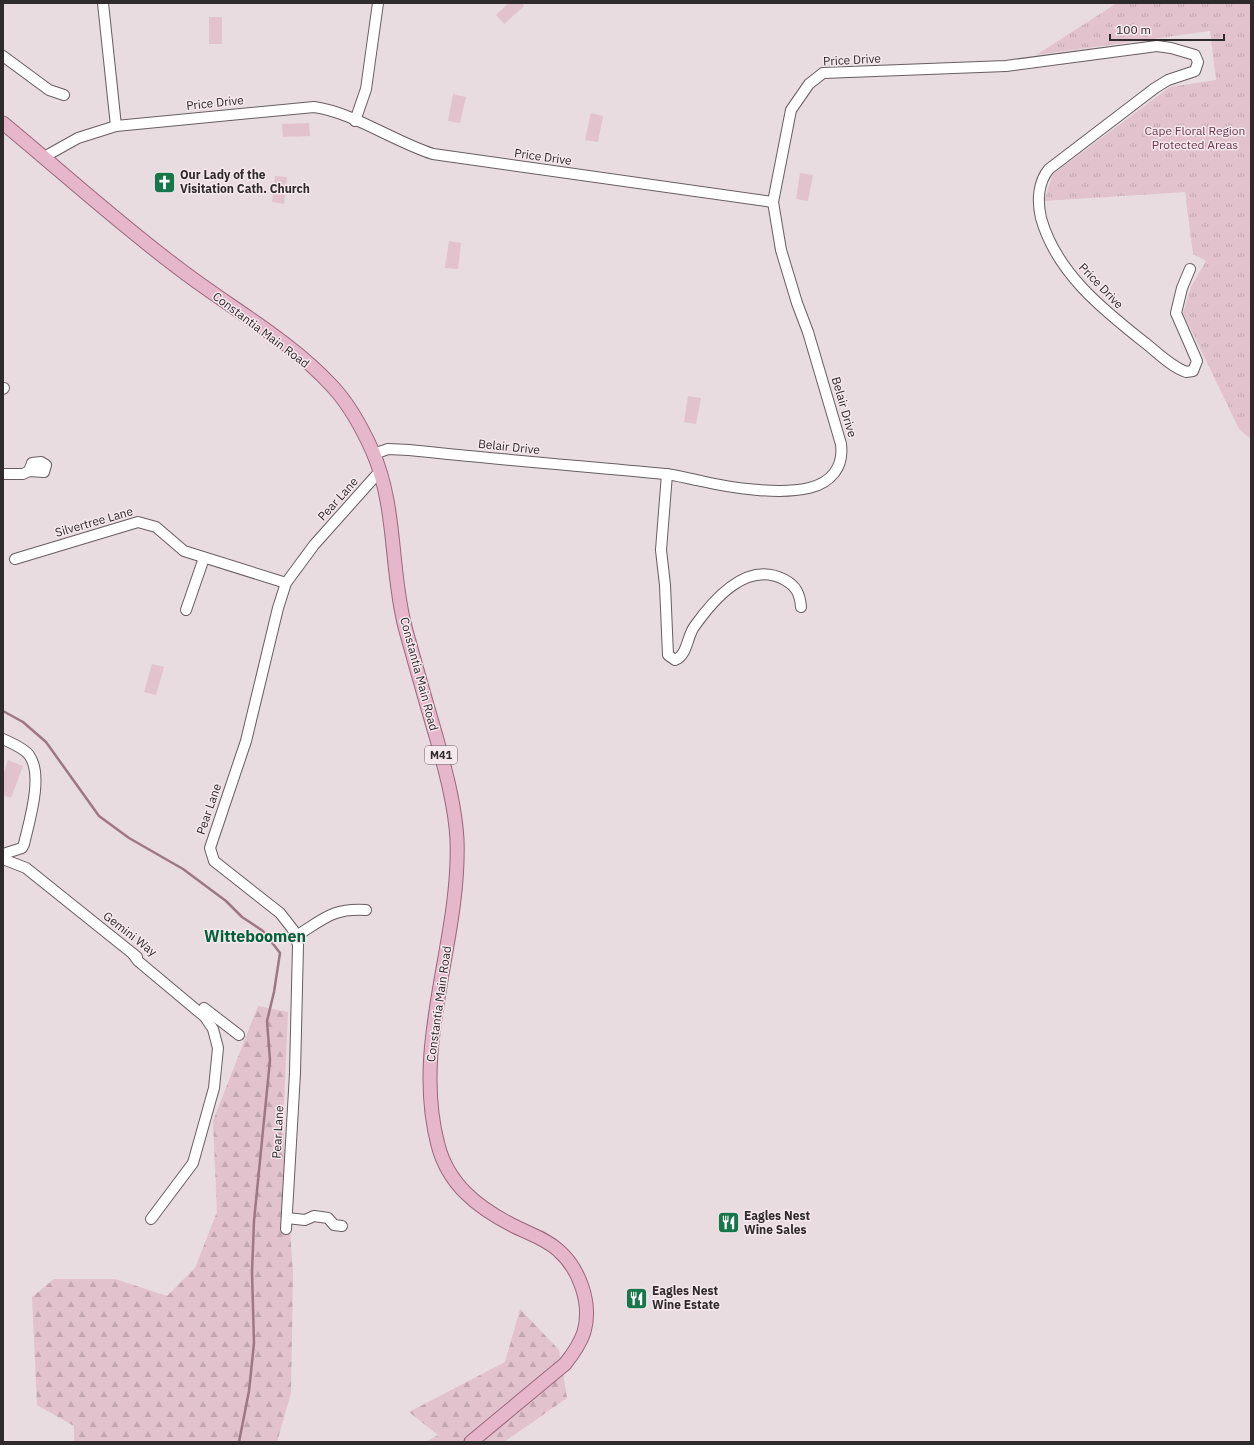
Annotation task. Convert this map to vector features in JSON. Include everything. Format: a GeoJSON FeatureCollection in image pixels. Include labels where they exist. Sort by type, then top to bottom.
{"type":"FeatureCollection","features":[{"type":"Feature","properties":{"kind":"main road","name":"Constantia Main Road"},"geometry":{"type":"LineString","coordinates":[[3,123],[175,266],[289,348],[310,365],[332,386],[340,396],[359,424],[374,454],[380,471],[393,530],[402,613],[445,770],[457,836],[454,895],[433,1034],[430,1075],[431,1116],[439,1150],[452,1179],[468,1197],[499,1218],[558,1249],[569,1261],[582,1284],[586,1314],[584,1331],[580,1341],[575,1352],[565,1364],[471,1442]]}},
{"type":"Feature","properties":{"kind":"street"},"geometry":{"type":"LineString","coordinates":[[103,3],[116,126]]}},
{"type":"Feature","properties":{"kind":"street"},"geometry":{"type":"LineString","coordinates":[[355,120],[366,89],[378,3]]}},
{"type":"Feature","properties":{"kind":"street","name":"Price Drive"},"geometry":{"type":"LineString","coordinates":[[44,157],[78,138],[116,126],[307,107],[321,108],[355,120],[401,143],[446,157],[773,202],[791,110],[809,84],[823,73],[1006,66],[1144,47],[1171,48],[1195,55],[1198,62],[1195,71],[1160,85],[1054,164],[1045,175],[1038,202],[1050,243],[1068,270],[1107,312],[1165,359],[1186,372],[1193,371],[1197,361],[1176,313],[1182,288],[1190,269]]}},
{"type":"Feature","properties":{"kind":"street"},"geometry":{"type":"LineString","coordinates":[[3,56],[49,90],[64,94]]}},
{"type":"Feature","properties":{"kind":"street","name":"Belair Drive"},"geometry":{"type":"LineString","coordinates":[[374,454],[388,448],[666,474],[721,485],[791,491],[811,488],[821,484],[834,475],[839,465],[842,455],[841,444],[808,332],[797,303],[781,250],[773,202]]}},
{"type":"Feature","properties":{"kind":"street"},"geometry":{"type":"LineString","coordinates":[[3,474],[22,474],[29,471]]}},
{"type":"Feature","properties":{"kind":"street","name":"Pear Lane"},"geometry":{"type":"LineString","coordinates":[[286,1229],[295,1073],[298,961],[296,936],[290,923],[280,913],[217,864],[212,858],[210,851],[212,838],[246,741],[278,608],[286,583],[314,545],[380,471]]}},
{"type":"Feature","properties":{"kind":"street"},"geometry":{"type":"LineString","coordinates":[[666,474],[661,550],[665,585],[668,655],[671,658],[674,660],[680,657],[693,628],[722,595],[742,578],[762,575],[783,579],[798,591],[801,607]]}},
{"type":"Feature","properties":{"kind":"street","name":"Silvertree Lane"},"geometry":{"type":"LineString","coordinates":[[15,559],[138,522],[156,527],[184,551],[286,583]]}},
{"type":"Feature","properties":{"kind":"street"},"geometry":{"type":"LineString","coordinates":[[186,610],[204,558]]}},
{"type":"Feature","properties":{"kind":"street"},"geometry":{"type":"LineString","coordinates":[[3,739],[28,754],[35,770],[35,776],[34,800],[24,844],[22,848],[3,854]]}},
{"type":"Feature","properties":{"kind":"street","name":"Gemini Way"},"geometry":{"type":"LineString","coordinates":[[3,859],[26,868],[133,954],[239,1035]]}},
{"type":"Feature","properties":{"kind":"street"},"geometry":{"type":"LineString","coordinates":[[296,936],[336,912],[350,909],[366,910]]}},
{"type":"Feature","properties":{"kind":"street"},"geometry":{"type":"LineString","coordinates":[[133,954],[138,961],[205,1017],[214,1033],[218,1048],[214,1088],[193,1163],[151,1219]]}},
{"type":"Feature","properties":{"kind":"street"},"geometry":{"type":"LineString","coordinates":[[287,1218],[306,1220],[314,1216],[328,1218],[334,1225],[342,1226]]}},
{"type":"Feature","properties":{"kind":"green space"},"geometry":{"type":"Polygon","coordinates":[[[509,3],[522,3],[524,6],[504,24],[496,15],[509,3]]]}},
{"type":"Feature","properties":{"kind":"green space","name":"Cape Floral Region Protected Areas"},"geometry":{"type":"Polygon","coordinates":[[[1117,3],[1251,3],[1251,439],[1239,429],[1183,313],[1191,287],[1206,261],[1193,254],[1185,192],[1044,201],[1053,174],[1170,87],[1216,80],[1210,31],[1036,55],[1117,3]]]}},
{"type":"Feature","properties":{"kind":"green space"},"geometry":{"type":"Polygon","coordinates":[[[209,17],[222,17],[222,44],[209,44],[209,17]]]}},
{"type":"Feature","properties":{"kind":"green space"},"geometry":{"type":"Polygon","coordinates":[[[453,94],[466,97],[460,123],[448,121],[453,94]]]}},
{"type":"Feature","properties":{"kind":"green space"},"geometry":{"type":"Polygon","coordinates":[[[591,113],[603,116],[598,142],[585,140],[591,113]]]}},
{"type":"Feature","properties":{"kind":"green space"},"geometry":{"type":"Polygon","coordinates":[[[309,123],[310,136],[283,137],[282,124],[309,123]]]}},
{"type":"Feature","properties":{"kind":"green space"},"geometry":{"type":"Polygon","coordinates":[[[800,173],[813,175],[808,201],[796,199],[800,173]]]}},
{"type":"Feature","properties":{"kind":"green space"},"geometry":{"type":"Polygon","coordinates":[[[275,176],[287,177],[284,204],[272,202],[275,176]]]}},
{"type":"Feature","properties":{"kind":"green space"},"geometry":{"type":"Polygon","coordinates":[[[449,241],[461,243],[458,269],[445,268],[449,241]]]}},
{"type":"Feature","properties":{"kind":"green space"},"geometry":{"type":"Polygon","coordinates":[[[688,396],[701,398],[696,424],[684,422],[688,396]]]}},
{"type":"Feature","properties":{"kind":"green space"},"geometry":{"type":"Polygon","coordinates":[[[152,664],[164,667],[156,695],[144,692],[152,664]]]}},
{"type":"Feature","properties":{"kind":"green space"},"geometry":{"type":"Polygon","coordinates":[[[8,760],[23,766],[11,798],[3,795],[3,775],[8,760]]]}},
{"type":"Feature","properties":{"kind":"green space"},"geometry":{"type":"Polygon","coordinates":[[[258,1006],[288,1012],[283,1127],[293,1274],[291,1393],[277,1442],[74,1442],[74,1426],[37,1405],[32,1297],[54,1279],[115,1279],[167,1296],[195,1268],[217,1212],[213,1121],[258,1006]]]}},
{"type":"Feature","properties":{"kind":"green space"},"geometry":{"type":"Polygon","coordinates":[[[520,1309],[559,1350],[567,1398],[504,1442],[426,1442],[438,1435],[409,1412],[505,1362],[520,1309]]]}},
{"type":"Feature","properties":{"kind":"waterway"},"geometry":{"type":"LineString","coordinates":[[3,711],[23,722],[46,742],[99,816],[129,838],[183,869],[226,901],[242,917],[263,931],[280,953],[274,992],[267,1021],[270,1060],[254,1221],[252,1272],[254,1343],[249,1391],[239,1442]]}},
{"type":"Feature","properties":{"kind":"place","name":"Our Lady of the Visitation Cath. Church"},"geometry":{"type":"Point","coordinates":[165,182]}},
{"type":"Feature","properties":{"kind":"place","name":"Eagles Nest Wine Sales"},"geometry":{"type":"Point","coordinates":[728,1223]}},
{"type":"Feature","properties":{"kind":"place","name":"Eagles Nest Wine Estate"},"geometry":{"type":"Point","coordinates":[637,1298]}},
{"type":"Feature","properties":{"kind":"district","name":"Witteboomen"},"geometry":{"type":"Point","coordinates":[255,936]}}]}
